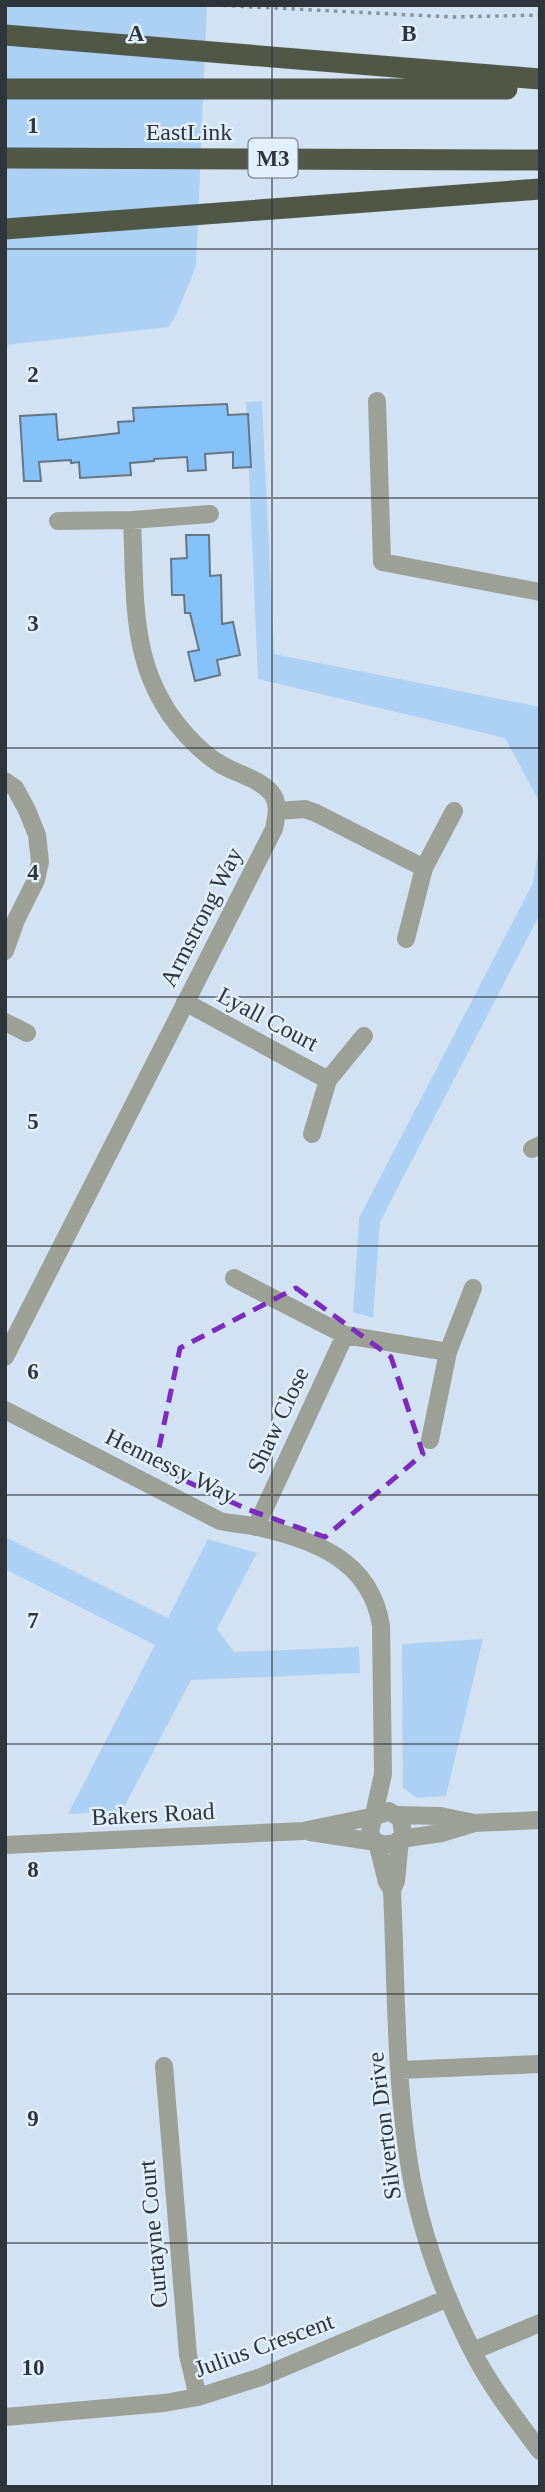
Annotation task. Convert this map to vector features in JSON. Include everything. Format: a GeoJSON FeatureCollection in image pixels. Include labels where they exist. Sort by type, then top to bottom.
{"type":"FeatureCollection","features":[{"type":"Feature","properties":{"kind":"highway"},"geometry":{"type":"LineString","coordinates":[[5,35],[540,79]]}},
{"type":"Feature","properties":{"kind":"highway","name":"EastLink"},"geometry":{"type":"LineString","coordinates":[[5,89],[540,88]]}},
{"type":"Feature","properties":{"kind":"highway","name":"EastLink"},"geometry":{"type":"LineString","coordinates":[[5,158],[540,160]]}},
{"type":"Feature","properties":{"kind":"highway"},"geometry":{"type":"LineString","coordinates":[[5,229],[540,188]]}},
{"type":"Feature","properties":{"kind":"street"},"geometry":{"type":"LineString","coordinates":[[377,401],[382,562],[540,592]]}},
{"type":"Feature","properties":{"kind":"street"},"geometry":{"type":"LineString","coordinates":[[58,521],[132,520],[210,514]]}},
{"type":"Feature","properties":{"kind":"street"},"geometry":{"type":"LineString","coordinates":[[132,520],[137,633],[143,660],[154,688],[171,716],[195,745],[219,763],[267,788],[275,798],[277,811],[305,809],[316,813],[424,868]]}},
{"type":"Feature","properties":{"kind":"street"},"geometry":{"type":"LineString","coordinates":[[5,781],[15,788],[27,810],[37,835],[40,862],[36,880],[16,920],[5,951]]}},
{"type":"Feature","properties":{"kind":"street","name":"Armstrong Way"},"geometry":{"type":"LineString","coordinates":[[5,1356],[274,828],[277,811]]}},
{"type":"Feature","properties":{"kind":"street"},"geometry":{"type":"LineString","coordinates":[[406,939],[424,868],[454,811]]}},
{"type":"Feature","properties":{"kind":"street","name":"Lyall Court"},"geometry":{"type":"LineString","coordinates":[[185,1002],[328,1080]]}},
{"type":"Feature","properties":{"kind":"street"},"geometry":{"type":"LineString","coordinates":[[5,1022],[27,1033]]}},
{"type":"Feature","properties":{"kind":"street","name":"Lyall Court"},"geometry":{"type":"LineString","coordinates":[[312,1134],[328,1080],[364,1036]]}},
{"type":"Feature","properties":{"kind":"street"},"geometry":{"type":"LineString","coordinates":[[234,1278],[345,1335],[448,1352]]}},
{"type":"Feature","properties":{"kind":"street"},"geometry":{"type":"LineString","coordinates":[[430,1440],[448,1352],[473,1288]]}},
{"type":"Feature","properties":{"kind":"street","name":"Shaw Close"},"geometry":{"type":"LineString","coordinates":[[256,1527],[345,1335]]}},
{"type":"Feature","properties":{"kind":"street","name":"Hennessy Way"},"geometry":{"type":"LineString","coordinates":[[5,1410],[220,1521],[256,1527],[315,1544],[350,1566],[364,1582],[379,1613],[381,1626],[383,1774],[375,1816]]}},
{"type":"Feature","properties":{"kind":"street","name":"Hennessy Way"},"geometry":{"type":"LineString","coordinates":[[383,1774],[398,1815]]}},
{"type":"Feature","properties":{"kind":"street"},"geometry":{"type":"LineString","coordinates":[[475,1823],[442,1833],[400,1839],[386,1846],[377,1842],[370,1832],[375,1816],[384,1811],[398,1815],[440,1816],[475,1823],[540,1820]]}},
{"type":"Feature","properties":{"kind":"street"},"geometry":{"type":"LineString","coordinates":[[398,1815],[404,1829],[400,1839]]}},
{"type":"Feature","properties":{"kind":"street","name":"Bakers Road"},"geometry":{"type":"LineString","coordinates":[[5,1846],[303,1831],[375,1816]]}},
{"type":"Feature","properties":{"kind":"street","name":"Bakers Road"},"geometry":{"type":"LineString","coordinates":[[303,1831],[377,1842]]}},
{"type":"Feature","properties":{"kind":"street","name":"Silverton Drive"},"geometry":{"type":"LineString","coordinates":[[400,1839],[396,1881],[392,1890],[403,2119],[412,2181],[430,2250],[472,2351],[501,2398],[540,2451]]}},
{"type":"Feature","properties":{"kind":"street","name":"Silverton Drive"},"geometry":{"type":"LineString","coordinates":[[377,1842],[387,1882],[392,1890]]}},
{"type":"Feature","properties":{"kind":"street"},"geometry":{"type":"LineString","coordinates":[[400,2070],[540,2064]]}},
{"type":"Feature","properties":{"kind":"street","name":"Curtayne Court"},"geometry":{"type":"LineString","coordinates":[[164,2066],[188,2354],[198,2397]]}},
{"type":"Feature","properties":{"kind":"street","name":"Julius Crescent"},"geometry":{"type":"LineString","coordinates":[[5,2417],[151,2404],[198,2397],[261,2377],[448,2298]]}},
{"type":"Feature","properties":{"kind":"street"},"geometry":{"type":"LineString","coordinates":[[472,2351],[540,2323]]}},
{"type":"Feature","properties":{"kind":"path"},"geometry":{"type":"LineString","coordinates":[[215,5],[452,17],[540,15]]}},
{"type":"Feature","properties":{"kind":"highlighted area"},"geometry":{"type":"Polygon","coordinates":[[[296,1288],[391,1357],[423,1454],[325,1537],[249,1510],[155,1467],[180,1348],[296,1288]]]}},
{"type":"Feature","properties":{"kind":"shaded area"},"geometry":{"type":"Polygon","coordinates":[[[5,5],[207,5],[196,266],[169,327],[5,345],[5,5]]]}},
{"type":"Feature","properties":{"kind":"shaded area"},"geometry":{"type":"Polygon","coordinates":[[[262,401],[274,654],[540,707],[540,803],[505,738],[258,679],[246,402],[262,401]]]}},
{"type":"Feature","properties":{"kind":"shaded area"},"geometry":{"type":"Polygon","coordinates":[[[540,841],[540,914],[380,1222],[373,1318],[353,1312],[359,1218],[533,883],[540,841]]]}},
{"type":"Feature","properties":{"kind":"shaded area"},"geometry":{"type":"Polygon","coordinates":[[[5,1537],[168,1618],[208,1539],[257,1553],[217,1629],[234,1652],[359,1647],[360,1673],[191,1680],[122,1811],[68,1814],[155,1645],[5,1569],[5,1537]]]}},
{"type":"Feature","properties":{"kind":"shaded area"},"geometry":{"type":"Polygon","coordinates":[[[483,1639],[446,1796],[417,1798],[403,1788],[402,1644],[483,1639]]]}},
{"type":"Feature","properties":{"kind":"building"},"geometry":{"type":"Polygon","coordinates":[[[227,404],[228,415],[248,414],[251,467],[233,468],[233,452],[205,454],[206,470],[188,471],[187,457],[154,459],[130,463],[131,475],[80,478],[79,462],[71,463],[71,460],[39,462],[41,481],[24,481],[20,416],[56,414],[58,440],[119,433],[118,422],[134,421],[133,408],[227,404]]]}},
{"type":"Feature","properties":{"kind":"building"},"geometry":{"type":"Polygon","coordinates":[[[186,535],[209,535],[210,576],[221,575],[222,624],[233,622],[240,655],[217,660],[220,675],[195,681],[188,652],[199,650],[190,613],[185,613],[184,595],[172,595],[171,559],[187,558],[186,535]]]}}]}
